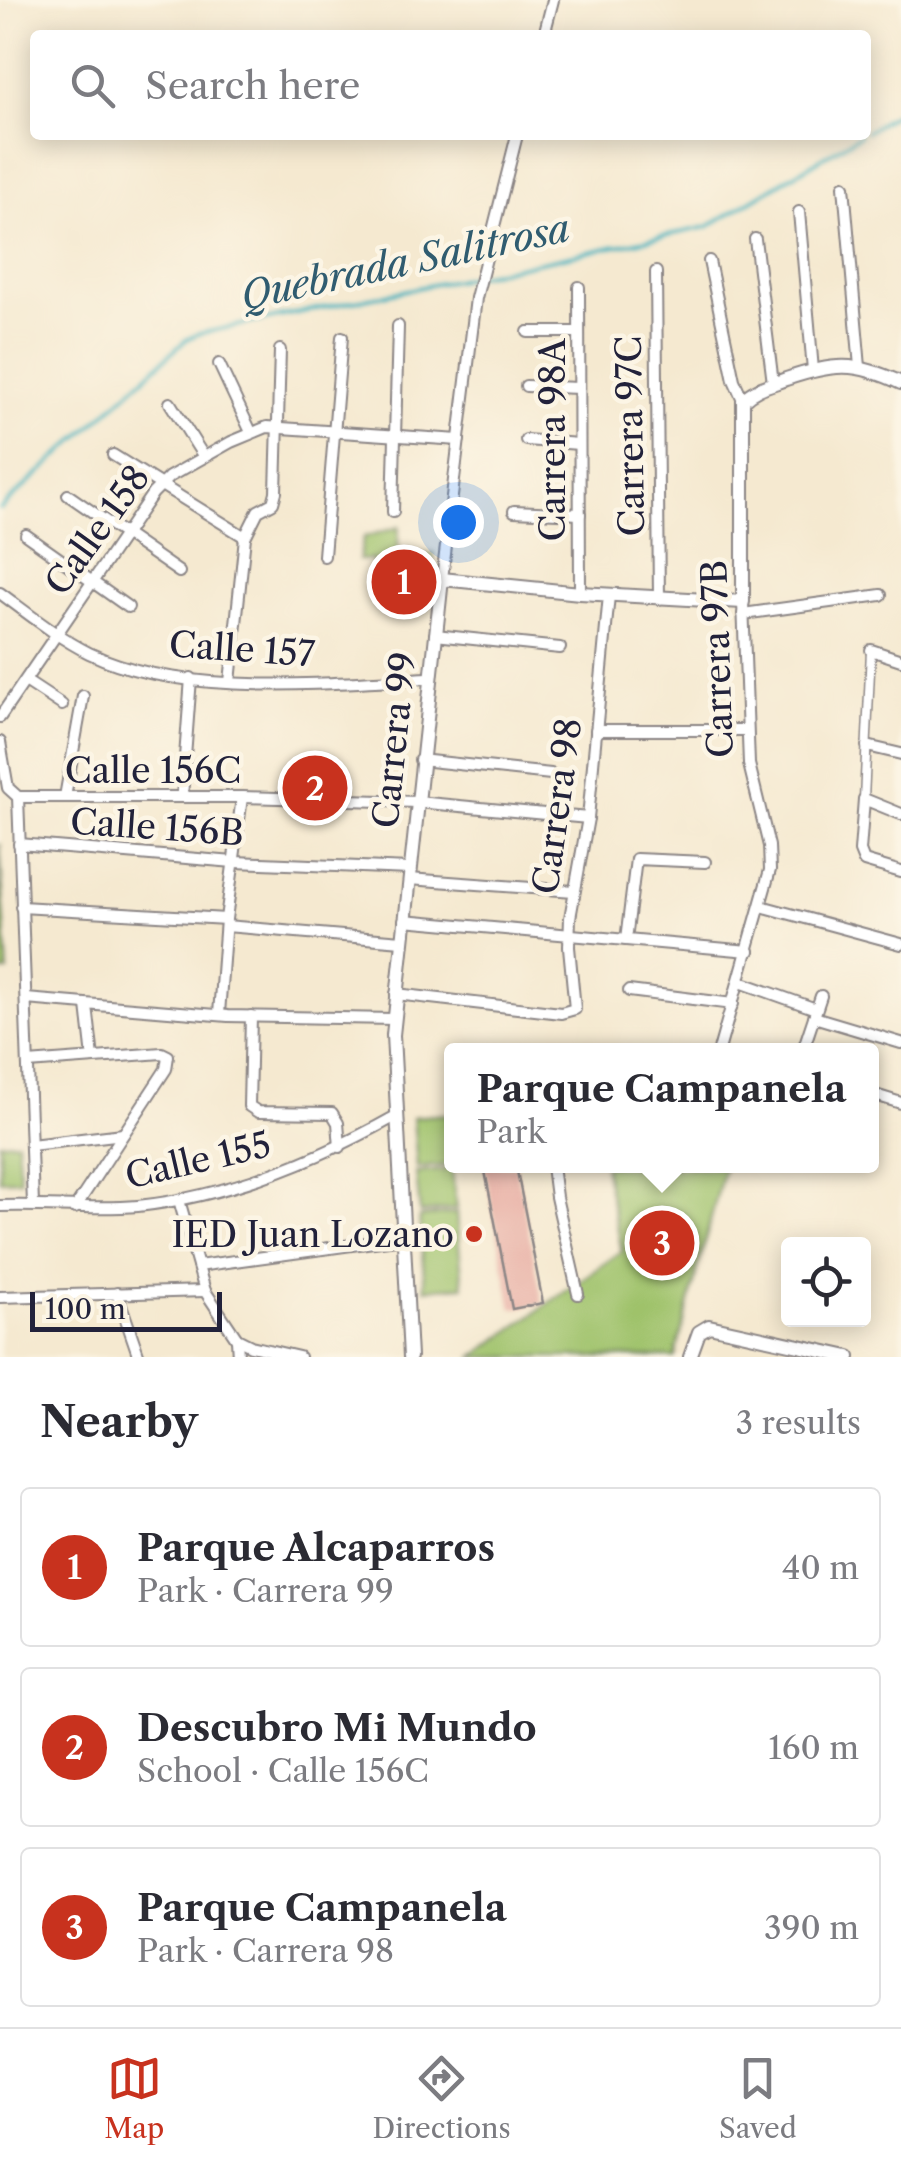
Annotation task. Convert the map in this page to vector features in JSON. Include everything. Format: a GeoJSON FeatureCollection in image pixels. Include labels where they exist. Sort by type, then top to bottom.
{"type":"FeatureCollection","features":[{"type":"Feature","properties":{"kind":"street"},"geometry":{"type":"LineString","coordinates":[[545,30],[553,0]]}},
{"type":"Feature","properties":{"kind":"street","name":"Carrera 99"},"geometry":{"type":"LineString","coordinates":[[410,1357],[396,1116],[396,994],[429,678],[476,298],[516,140]]}},
{"type":"Feature","properties":{"kind":"street"},"geometry":{"type":"LineString","coordinates":[[844,186],[860,367]]}},
{"type":"Feature","properties":{"kind":"street"},"geometry":{"type":"LineString","coordinates":[[799,212],[813,370]]}},
{"type":"Feature","properties":{"kind":"street"},"geometry":{"type":"LineString","coordinates":[[755,239],[773,384]]}},
{"type":"Feature","properties":{"kind":"street","name":"Carrera 97B"},"geometry":{"type":"LineString","coordinates":[[709,261],[734,380],[743,400],[746,730],[749,764],[769,846],[770,870],[721,1043]]}},
{"type":"Feature","properties":{"kind":"street","name":"Carrera 97C"},"geometry":{"type":"LineString","coordinates":[[656,272],[660,598]]}},
{"type":"Feature","properties":{"kind":"street","name":"Carrera 98A"},"geometry":{"type":"LineString","coordinates":[[579,286],[580,594]]}},
{"type":"Feature","properties":{"kind":"street"},"geometry":{"type":"LineString","coordinates":[[393,512],[398,326]]}},
{"type":"Feature","properties":{"kind":"street"},"geometry":{"type":"LineString","coordinates":[[528,332],[579,332]]}},
{"type":"Feature","properties":{"kind":"street"},"geometry":{"type":"LineString","coordinates":[[324,556],[342,337]]}},
{"type":"Feature","properties":{"kind":"street"},"geometry":{"type":"LineString","coordinates":[[230,682],[245,537],[258,512],[274,503],[280,350]]}},
{"type":"Feature","properties":{"kind":"street"},"geometry":{"type":"LineString","coordinates":[[219,364],[252,432]]}},
{"type":"Feature","properties":{"kind":"street"},"geometry":{"type":"LineString","coordinates":[[743,400],[773,384],[840,365],[860,367],[901,383]]}},
{"type":"Feature","properties":{"kind":"street"},"geometry":{"type":"LineString","coordinates":[[526,386],[579,388]]}},
{"type":"Feature","properties":{"kind":"street"},"geometry":{"type":"LineString","coordinates":[[170,403],[204,457]]}},
{"type":"Feature","properties":{"kind":"street","name":"Calle 158"},"geometry":{"type":"LineString","coordinates":[[0,717],[160,486],[204,457],[252,432],[278,427],[459,440]]}},
{"type":"Feature","properties":{"kind":"street"},"geometry":{"type":"LineString","coordinates":[[526,440],[580,444]]}},
{"type":"Feature","properties":{"kind":"street"},"geometry":{"type":"LineString","coordinates":[[113,456],[245,537]]}},
{"type":"Feature","properties":{"kind":"street"},"geometry":{"type":"LineString","coordinates":[[68,494],[179,572]]}},
{"type":"Feature","properties":{"kind":"street"},"geometry":{"type":"LineString","coordinates":[[514,511],[580,514]]}},
{"type":"Feature","properties":{"kind":"street"},"geometry":{"type":"LineString","coordinates":[[26,535],[128,607]]}},
{"type":"Feature","properties":{"kind":"street"},"geometry":{"type":"LineString","coordinates":[[442,579],[743,608],[880,596]]}},
{"type":"Feature","properties":{"kind":"street","name":"Calle 157"},"geometry":{"type":"LineString","coordinates":[[0,593],[59,635],[126,667],[190,678],[284,685],[429,678]]}},
{"type":"Feature","properties":{"kind":"street","name":"Carrera 98"},"geometry":{"type":"LineString","coordinates":[[396,994],[562,1013],[569,1013],[577,1004],[569,934],[588,818],[609,595]]}},
{"type":"Feature","properties":{"kind":"street"},"geometry":{"type":"LineString","coordinates":[[436,634],[560,648]]}},
{"type":"Feature","properties":{"kind":"street"},"geometry":{"type":"LineString","coordinates":[[901,660],[871,650],[860,851],[864,862],[901,872]]}},
{"type":"Feature","properties":{"kind":"street"},"geometry":{"type":"LineString","coordinates":[[182,797],[190,678]]}},
{"type":"Feature","properties":{"kind":"street"},"geometry":{"type":"LineString","coordinates":[[27,682],[62,705]]}},
{"type":"Feature","properties":{"kind":"street"},"geometry":{"type":"LineString","coordinates":[[65,797],[83,696]]}},
{"type":"Feature","properties":{"kind":"street"},"geometry":{"type":"LineString","coordinates":[[596,730],[746,730]]}},
{"type":"Feature","properties":{"kind":"street"},"geometry":{"type":"LineString","coordinates":[[0,742],[8,788],[18,797],[33,1204]]}},
{"type":"Feature","properties":{"kind":"street"},"geometry":{"type":"LineString","coordinates":[[867,746],[901,754]]}},
{"type":"Feature","properties":{"kind":"street"},"geometry":{"type":"LineString","coordinates":[[420,760],[551,774]]}},
{"type":"Feature","properties":{"kind":"street","name":"Calle 156C"},"geometry":{"type":"LineString","coordinates":[[18,797],[416,802],[588,818]]}},
{"type":"Feature","properties":{"kind":"street"},"geometry":{"type":"LineString","coordinates":[[220,1014],[226,922],[242,797]]}},
{"type":"Feature","properties":{"kind":"street"},"geometry":{"type":"LineString","coordinates":[[864,799],[901,814]]}},
{"type":"Feature","properties":{"kind":"street","name":"Calle 156B"},"geometry":{"type":"LineString","coordinates":[[19,844],[409,874],[574,891]]}},
{"type":"Feature","properties":{"kind":"street"},"geometry":{"type":"LineString","coordinates":[[626,940],[636,859],[705,862]]}},
{"type":"Feature","properties":{"kind":"street"},"geometry":{"type":"LineString","coordinates":[[761,906],[901,944]]}},
{"type":"Feature","properties":{"kind":"street"},"geometry":{"type":"LineString","coordinates":[[21,907],[226,922],[402,941]]}},
{"type":"Feature","properties":{"kind":"street"},"geometry":{"type":"LineString","coordinates":[[404,920],[749,952]]}},
{"type":"Feature","properties":{"kind":"street"},"geometry":{"type":"LineString","coordinates":[[740,982],[901,1043]]}},
{"type":"Feature","properties":{"kind":"street"},"geometry":{"type":"LineString","coordinates":[[629,991],[733,1004]]}},
{"type":"Feature","properties":{"kind":"street"},"geometry":{"type":"LineString","coordinates":[[804,1043],[821,996]]}},
{"type":"Feature","properties":{"kind":"street"},"geometry":{"type":"LineString","coordinates":[[26,999],[251,1016],[394,1019]]}},
{"type":"Feature","properties":{"kind":"street"},"geometry":{"type":"LineString","coordinates":[[87,1006],[93,1058]]}},
{"type":"Feature","properties":{"kind":"street"},"geometry":{"type":"LineString","coordinates":[[251,1016],[249,1106],[258,1112],[332,1114],[338,1123],[340,1147]]}},
{"type":"Feature","properties":{"kind":"street"},"geometry":{"type":"LineString","coordinates":[[28,1063],[162,1053],[168,1056],[166,1069],[74,1208]]}},
{"type":"Feature","properties":{"kind":"street","name":"Calle 155"},"geometry":{"type":"LineString","coordinates":[[0,1206],[136,1206],[179,1200],[229,1188],[340,1147],[396,1116]]}},
{"type":"Feature","properties":{"kind":"street"},"geometry":{"type":"LineString","coordinates":[[31,1145],[123,1134]]}},
{"type":"Feature","properties":{"kind":"street"},"geometry":{"type":"LineString","coordinates":[[553,1173],[578,1294]]}},
{"type":"Feature","properties":{"kind":"street"},"geometry":{"type":"LineString","coordinates":[[179,1200],[206,1290],[237,1339],[238,1357]]}},
{"type":"Feature","properties":{"kind":"street"},"geometry":{"type":"LineString","coordinates":[[198,1266],[403,1238]]}},
{"type":"Feature","properties":{"kind":"street"},"geometry":{"type":"LineString","coordinates":[[0,1296],[206,1290]]}},
{"type":"Feature","properties":{"kind":"street"},"geometry":{"type":"LineString","coordinates":[[117,1293],[139,1357]]}},
{"type":"Feature","properties":{"kind":"street"},"geometry":{"type":"LineString","coordinates":[[690,1357],[699,1332],[709,1326],[850,1357]]}},
{"type":"Feature","properties":{"kind":"street"},"geometry":{"type":"LineString","coordinates":[[237,1339],[299,1357]]}},
{"type":"Feature","properties":{"kind":"green space"},"geometry":{"type":"Polygon","coordinates":[[[399,527],[398,557],[434,553],[430,603],[378,609],[373,560],[359,560],[364,537],[399,527]]]}},
{"type":"Feature","properties":{"kind":"green space"},"geometry":{"type":"Polygon","coordinates":[[[0,843],[8,972],[0,972],[0,843]]]}},
{"type":"Feature","properties":{"kind":"green space"},"geometry":{"type":"Polygon","coordinates":[[[444,1114],[444,1166],[417,1168],[413,1117],[444,1114]]]}},
{"type":"Feature","properties":{"kind":"green space"},"geometry":{"type":"Polygon","coordinates":[[[17,1141],[20,1179],[0,1180],[0,1142],[17,1141]]]}},
{"type":"Feature","properties":{"kind":"green space"},"geometry":{"type":"Polygon","coordinates":[[[444,1170],[452,1173],[456,1209],[420,1213],[416,1173],[444,1170]]]}},
{"type":"Feature","properties":{"kind":"green space"},"geometry":{"type":"Polygon","coordinates":[[[605,1173],[723,1173],[675,1357],[473,1357],[622,1251],[605,1173]]]}},
{"type":"Feature","properties":{"kind":"green space"},"geometry":{"type":"Polygon","coordinates":[[[456,1213],[463,1286],[425,1289],[419,1217],[456,1213]]]}},
{"type":"Feature","properties":{"kind":"building"},"geometry":{"type":"Polygon","coordinates":[[[485,1173],[517,1173],[543,1303],[512,1309],[485,1173]]]}},
{"type":"Feature","properties":{"kind":"waterway","name":"Quebrada Salitrosa"},"geometry":{"type":"LineString","coordinates":[[871,129],[901,110]]}},
{"type":"Feature","properties":{"kind":"waterway","name":"Quebrada Salitrosa"},"geometry":{"type":"LineString","coordinates":[[0,509],[187,339],[198,334],[707,227],[852,140]]}},
{"type":"Feature","properties":{"kind":"place","name":"Parque Alcaparros"},"geometry":{"type":"Point","coordinates":[404,582]}},
{"type":"Feature","properties":{"kind":"place","name":"Descubro Mi Mundo"},"geometry":{"type":"Point","coordinates":[315,788]}},
{"type":"Feature","properties":{"kind":"place","name":"IED Juan Lozano"},"geometry":{"type":"Point","coordinates":[474,1234]}},
{"type":"Feature","properties":{"kind":"place","name":"Parque Campanela"},"geometry":{"type":"Point","coordinates":[662,1243]}}]}
